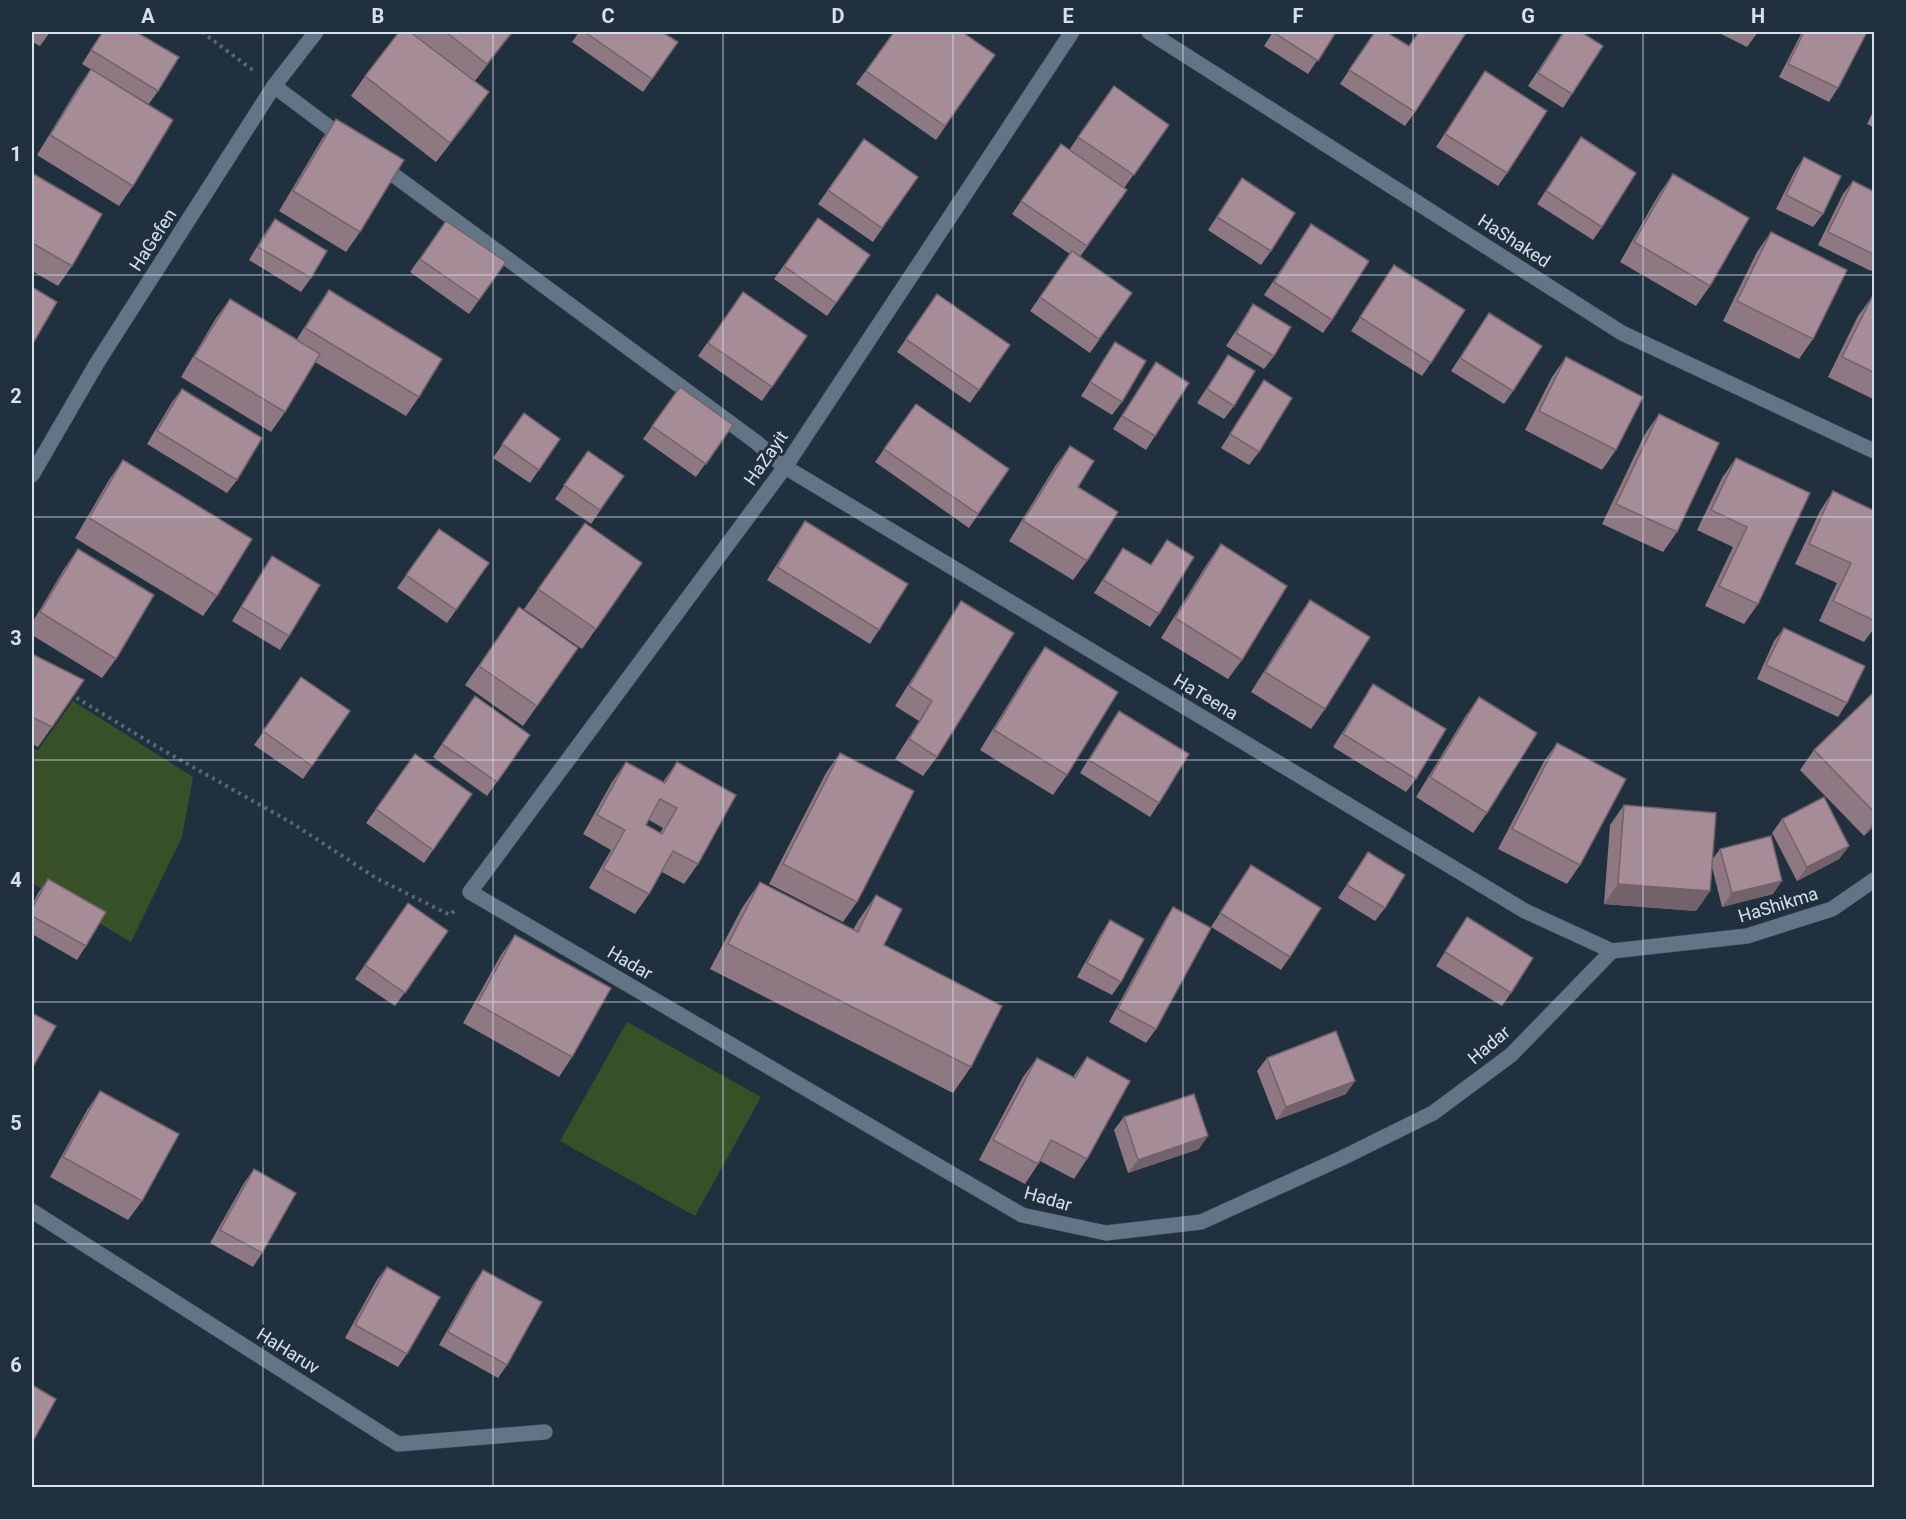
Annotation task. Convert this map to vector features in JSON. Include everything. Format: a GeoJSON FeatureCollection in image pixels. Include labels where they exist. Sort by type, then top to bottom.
{"type":"FeatureCollection","features":[{"type":"Feature","properties":{"kind":"street","name":"HaGefen"},"geometry":{"type":"LineString","coordinates":[[32,476],[97,363],[274,87],[316,32]]}},
{"type":"Feature","properties":{"kind":"street","name":"HaZayit"},"geometry":{"type":"LineString","coordinates":[[470,892],[784,467],[1072,32]]}},
{"type":"Feature","properties":{"kind":"street","name":"HaShaked"},"geometry":{"type":"LineString","coordinates":[[1149,32],[1622,333],[1875,451]]}},
{"type":"Feature","properties":{"kind":"street","name":"HaTeena"},"geometry":{"type":"LineString","coordinates":[[274,87],[756,442],[784,467],[1525,911],[1612,951]]}},
{"type":"Feature","properties":{"kind":"street","name":"HaShikma"},"geometry":{"type":"LineString","coordinates":[[1612,951],[1747,936],[1832,909],[1875,880]]}},
{"type":"Feature","properties":{"kind":"street","name":"Hadar"},"geometry":{"type":"LineString","coordinates":[[470,892],[1022,1215],[1106,1233],[1201,1222],[1342,1158],[1432,1113],[1511,1055],[1612,951]]}},
{"type":"Feature","properties":{"kind":"street","name":"HaHaruv"},"geometry":{"type":"LineString","coordinates":[[32,1211],[398,1444],[545,1432]]}},
{"type":"Feature","properties":{"kind":"path"},"geometry":{"type":"LineString","coordinates":[[202,32],[274,87]]}},
{"type":"Feature","properties":{"kind":"path"},"geometry":{"type":"LineString","coordinates":[[61,688],[160,749],[292,823],[376,878],[450,915],[470,892]]}},
{"type":"Feature","properties":{"kind":"green space"},"geometry":{"type":"Polygon","coordinates":[[[73,701],[193,777],[182,837],[131,942],[32,883],[32,748],[38,750],[73,701]]]}},
{"type":"Feature","properties":{"kind":"green space"},"geometry":{"type":"Polygon","coordinates":[[[627,1022],[761,1097],[695,1216],[560,1141],[627,1022]]]}},
{"type":"Feature","properties":{"kind":"building"},"geometry":{"type":"Polygon","coordinates":[[[103,32],[136,32],[179,57],[158,91],[91,50],[103,32]]]}},
{"type":"Feature","properties":{"kind":"building"},"geometry":{"type":"Polygon","coordinates":[[[399,32],[410,32],[489,92],[450,143],[365,76],[399,32]]]}},
{"type":"Feature","properties":{"kind":"building"},"geometry":{"type":"Polygon","coordinates":[[[446,32],[512,32],[487,64],[446,32]]]}},
{"type":"Feature","properties":{"kind":"building"},"geometry":{"type":"Polygon","coordinates":[[[585,32],[662,32],[678,42],[652,79],[585,32]]]}},
{"type":"Feature","properties":{"kind":"building"},"geometry":{"type":"Polygon","coordinates":[[[894,32],[962,32],[995,55],[945,126],[866,71],[894,32]]]}},
{"type":"Feature","properties":{"kind":"building"},"geometry":{"type":"Polygon","coordinates":[[[1273,32],[1336,32],[1318,61],[1273,32]]]}},
{"type":"Feature","properties":{"kind":"building"},"geometry":{"type":"Polygon","coordinates":[[[1375,32],[1386,32],[1409,46],[1419,32],[1466,33],[1415,112],[1349,70],[1375,32]]]}},
{"type":"Feature","properties":{"kind":"building"},"geometry":{"type":"Polygon","coordinates":[[[1564,32],[1581,32],[1603,46],[1572,94],[1538,73],[1564,32]]]}},
{"type":"Feature","properties":{"kind":"building"},"geometry":{"type":"Polygon","coordinates":[[[1804,32],[1867,32],[1838,88],[1788,64],[1804,32]]]}},
{"type":"Feature","properties":{"kind":"building"},"geometry":{"type":"Polygon","coordinates":[[[91,69],[173,120],[133,186],[50,135],[91,69]]]}},
{"type":"Feature","properties":{"kind":"building"},"geometry":{"type":"Polygon","coordinates":[[[1485,71],[1547,111],[1507,173],[1445,134],[1485,71]]]}},
{"type":"Feature","properties":{"kind":"building"},"geometry":{"type":"Polygon","coordinates":[[[1114,86],[1169,125],[1134,175],[1078,137],[1114,86]]]}},
{"type":"Feature","properties":{"kind":"building"},"geometry":{"type":"Polygon","coordinates":[[[336,119],[404,160],[360,232],[293,191],[336,119]]]}},
{"type":"Feature","properties":{"kind":"building"},"geometry":{"type":"Polygon","coordinates":[[[1581,137],[1636,173],[1602,227],[1546,191],[1581,137]]]}},
{"type":"Feature","properties":{"kind":"building"},"geometry":{"type":"Polygon","coordinates":[[[864,139],[918,177],[882,228],[828,190],[864,139]]]}},
{"type":"Feature","properties":{"kind":"building"},"geometry":{"type":"Polygon","coordinates":[[[1061,144],[1127,190],[1087,246],[1021,201],[1061,144]]]}},
{"type":"Feature","properties":{"kind":"building"},"geometry":{"type":"Polygon","coordinates":[[[1804,157],[1841,176],[1823,214],[1786,195],[1804,157]]]}},
{"type":"Feature","properties":{"kind":"building"},"geometry":{"type":"Polygon","coordinates":[[[32,173],[102,214],[72,266],[32,243],[32,173]]]}},
{"type":"Feature","properties":{"kind":"building"},"geometry":{"type":"Polygon","coordinates":[[[1673,174],[1749,218],[1710,286],[1634,242],[1673,174]]]}},
{"type":"Feature","properties":{"kind":"building"},"geometry":{"type":"Polygon","coordinates":[[[1242,178],[1295,213],[1271,251],[1217,217],[1242,178]]]}},
{"type":"Feature","properties":{"kind":"building"},"geometry":{"type":"Polygon","coordinates":[[[1853,181],[1875,192],[1875,255],[1828,232],[1853,181]]]}},
{"type":"Feature","properties":{"kind":"building"},"geometry":{"type":"Polygon","coordinates":[[[818,218],[870,255],[836,303],[784,266],[818,218]]]}},
{"type":"Feature","properties":{"kind":"building"},"geometry":{"type":"Polygon","coordinates":[[[275,219],[327,251],[311,278],[258,247],[275,219]]]}},
{"type":"Feature","properties":{"kind":"building"},"geometry":{"type":"Polygon","coordinates":[[[446,221],[506,262],[479,300],[420,259],[446,221]]]}},
{"type":"Feature","properties":{"kind":"building"},"geometry":{"type":"Polygon","coordinates":[[[1311,224],[1369,261],[1332,320],[1274,282],[1311,224]]]}},
{"type":"Feature","properties":{"kind":"building"},"geometry":{"type":"Polygon","coordinates":[[[1771,232],[1847,270],[1813,339],[1737,301],[1771,232]]]}},
{"type":"Feature","properties":{"kind":"building"},"geometry":{"type":"Polygon","coordinates":[[[1072,251],[1132,293],[1099,339],[1040,297],[1072,251]]]}},
{"type":"Feature","properties":{"kind":"building"},"geometry":{"type":"Polygon","coordinates":[[[1394,265],[1465,310],[1431,363],[1360,317],[1394,265]]]}},
{"type":"Feature","properties":{"kind":"building"},"geometry":{"type":"Polygon","coordinates":[[[32,287],[57,302],[32,345],[32,287]]]}},
{"type":"Feature","properties":{"kind":"building"},"geometry":{"type":"Polygon","coordinates":[[[329,290],[442,359],[419,397],[305,328],[329,290]]]}},
{"type":"Feature","properties":{"kind":"building"},"geometry":{"type":"Polygon","coordinates":[[[743,292],[807,336],[772,387],[708,343],[743,292]]]}},
{"type":"Feature","properties":{"kind":"building"},"geometry":{"type":"Polygon","coordinates":[[[937,294],[1010,345],[979,390],[906,339],[937,294]]]}},
{"type":"Feature","properties":{"kind":"building"},"geometry":{"type":"Polygon","coordinates":[[[1872,297],[1875,298],[1875,373],[1842,357],[1872,297]]]}},
{"type":"Feature","properties":{"kind":"building"},"geometry":{"type":"Polygon","coordinates":[[[230,299],[320,354],[285,412],[194,357],[230,299]]]}},
{"type":"Feature","properties":{"kind":"building"},"geometry":{"type":"Polygon","coordinates":[[[1253,304],[1291,327],[1274,356],[1236,333],[1253,304]]]}},
{"type":"Feature","properties":{"kind":"building"},"geometry":{"type":"Polygon","coordinates":[[[1489,313],[1542,346],[1513,391],[1460,358],[1489,313]]]}},
{"type":"Feature","properties":{"kind":"building"},"geometry":{"type":"Polygon","coordinates":[[[1115,342],[1146,361],[1122,402],[1090,382],[1115,342]]]}},
{"type":"Feature","properties":{"kind":"building"},"geometry":{"type":"Polygon","coordinates":[[[1228,355],[1255,371],[1234,406],[1207,389],[1228,355]]]}},
{"type":"Feature","properties":{"kind":"building"},"geometry":{"type":"Polygon","coordinates":[[[1566,357],[1643,397],[1616,450],[1539,411],[1566,357]]]}},
{"type":"Feature","properties":{"kind":"building"},"geometry":{"type":"Polygon","coordinates":[[[1156,362],[1189,383],[1155,436],[1122,416],[1156,362]]]}},
{"type":"Feature","properties":{"kind":"building"},"geometry":{"type":"Polygon","coordinates":[[[1264,380],[1292,398],[1259,452],[1230,434],[1264,380]]]}},
{"type":"Feature","properties":{"kind":"building"},"geometry":{"type":"Polygon","coordinates":[[[680,387],[733,425],[706,464],[652,426],[680,387]]]}},
{"type":"Feature","properties":{"kind":"building"},"geometry":{"type":"Polygon","coordinates":[[[182,389],[262,438],[237,480],[157,431],[182,389]]]}},
{"type":"Feature","properties":{"kind":"building"},"geometry":{"type":"Polygon","coordinates":[[[916,404],[1009,469],[978,514],[884,449],[916,404]]]}},
{"type":"Feature","properties":{"kind":"building"},"geometry":{"type":"Polygon","coordinates":[[[524,413],[560,439],[539,470],[502,444],[524,413]]]}},
{"type":"Feature","properties":{"kind":"building"},"geometry":{"type":"Polygon","coordinates":[[[1659,414],[1719,443],[1677,532],[1616,504],[1659,414]]]}},
{"type":"Feature","properties":{"kind":"building"},"geometry":{"type":"Polygon","coordinates":[[[1070,446],[1094,461],[1078,487],[1118,512],[1087,561],[1023,521],[1070,446]]]}},
{"type":"Feature","properties":{"kind":"building"},"geometry":{"type":"Polygon","coordinates":[[[588,451],[624,476],[600,510],[564,485],[588,451]]]}},
{"type":"Feature","properties":{"kind":"building"},"geometry":{"type":"Polygon","coordinates":[[[1736,458],[1810,493],[1758,604],[1719,586],[1747,527],[1711,510],[1736,458]]]}},
{"type":"Feature","properties":{"kind":"building"},"geometry":{"type":"Polygon","coordinates":[[[123,460],[252,539],[217,596],[89,518],[123,460]]]}},
{"type":"Feature","properties":{"kind":"building"},"geometry":{"type":"Polygon","coordinates":[[[1833,491],[1875,511],[1875,621],[1833,601],[1851,563],[1809,544],[1833,491]]]}},
{"type":"Feature","properties":{"kind":"building"},"geometry":{"type":"Polygon","coordinates":[[[805,521],[908,584],[879,630],[777,567],[805,521]]]}},
{"type":"Feature","properties":{"kind":"building"},"geometry":{"type":"Polygon","coordinates":[[[585,523],[642,563],[596,629],[538,589],[585,523]]]}},
{"type":"Feature","properties":{"kind":"building"},"geometry":{"type":"Polygon","coordinates":[[[439,529],[489,563],[456,610],[406,575],[439,529]]]}},
{"type":"Feature","properties":{"kind":"building"},"geometry":{"type":"Polygon","coordinates":[[[1167,540],[1194,557],[1159,614],[1103,580],[1123,548],[1151,565],[1167,540]]]}},
{"type":"Feature","properties":{"kind":"building"},"geometry":{"type":"Polygon","coordinates":[[[1221,544],[1287,586],[1242,660],[1175,618],[1221,544]]]}},
{"type":"Feature","properties":{"kind":"building"},"geometry":{"type":"Polygon","coordinates":[[[78,549],[154,595],[116,659],[40,612],[78,549]]]}},
{"type":"Feature","properties":{"kind":"building"},"geometry":{"type":"Polygon","coordinates":[[[272,556],[320,585],[289,636],[241,607],[272,556]]]}},
{"type":"Feature","properties":{"kind":"building"},"geometry":{"type":"Polygon","coordinates":[[[1310,600],[1370,637],[1325,709],[1265,672],[1310,600]]]}},
{"type":"Feature","properties":{"kind":"building"},"geometry":{"type":"Polygon","coordinates":[[[961,601],[1014,633],[937,757],[909,739],[932,701],[909,686],[961,601]]]}},
{"type":"Feature","properties":{"kind":"building"},"geometry":{"type":"Polygon","coordinates":[[[519,607],[578,648],[537,706],[479,666],[519,607]]]}},
{"type":"Feature","properties":{"kind":"building"},"geometry":{"type":"Polygon","coordinates":[[[1784,628],[1865,666],[1847,703],[1766,665],[1784,628]]]}},
{"type":"Feature","properties":{"kind":"building"},"geometry":{"type":"Polygon","coordinates":[[[1045,647],[1118,692],[1067,775],[994,730],[1045,647]]]}},
{"type":"Feature","properties":{"kind":"building"},"geometry":{"type":"Polygon","coordinates":[[[32,654],[84,680],[52,727],[32,717],[32,654]]]}},
{"type":"Feature","properties":{"kind":"building"},"geometry":{"type":"Polygon","coordinates":[[[301,677],[350,711],[312,766],[263,731],[301,677]]]}},
{"type":"Feature","properties":{"kind":"building"},"geometry":{"type":"Polygon","coordinates":[[[1373,684],[1446,729],[1416,779],[1343,734],[1373,684]]]}},
{"type":"Feature","properties":{"kind":"building"},"geometry":{"type":"Polygon","coordinates":[[[1872,694],[1875,697],[1875,813],[1814,750],[1872,694]]]}},
{"type":"Feature","properties":{"kind":"building"},"geometry":{"type":"Polygon","coordinates":[[[475,696],[530,735],[497,782],[442,744],[475,696]]]}},
{"type":"Feature","properties":{"kind":"building"},"geometry":{"type":"Polygon","coordinates":[[[1479,697],[1537,733],[1487,813],[1430,777],[1479,697]]]}},
{"type":"Feature","properties":{"kind":"building"},"geometry":{"type":"Polygon","coordinates":[[[1119,711],[1189,754],[1159,803],[1089,760],[1119,711]]]}},
{"type":"Feature","properties":{"kind":"building"},"geometry":{"type":"Polygon","coordinates":[[[1557,743],[1626,779],[1580,865],[1512,829],[1557,743]]]}},
{"type":"Feature","properties":{"kind":"building"},"geometry":{"type":"Polygon","coordinates":[[[840,753],[914,791],[857,902],[783,864],[840,753]]]}},
{"type":"Feature","properties":{"kind":"building"},"geometry":{"type":"Polygon","coordinates":[[[415,754],[472,794],[433,850],[376,809],[415,754]]]}},
{"type":"Feature","properties":{"kind":"building"},"geometry":{"type":"Polygon","coordinates":[[[626,762],[665,783],[677,762],[736,795],[698,864],[673,851],[649,894],[603,869],[625,830],[597,815],[626,762]],[[660,799],[646,825],[662,834],[677,808],[660,799]]]}},
{"type":"Feature","properties":{"kind":"building"},"geometry":{"type":"Polygon","coordinates":[[[1824,797],[1849,846],[1807,867],[1782,819],[1824,797]]]}},
{"type":"Feature","properties":{"kind":"building"},"geometry":{"type":"Polygon","coordinates":[[[1624,805],[1716,813],[1710,891],[1618,884],[1624,805]]]}},
{"type":"Feature","properties":{"kind":"building"},"geometry":{"type":"Polygon","coordinates":[[[1771,836],[1782,881],[1732,893],[1720,849],[1771,836]]]}},
{"type":"Feature","properties":{"kind":"building"},"geometry":{"type":"Polygon","coordinates":[[[1368,852],[1405,875],[1385,908],[1347,885],[1368,852]]]}},
{"type":"Feature","properties":{"kind":"building"},"geometry":{"type":"Polygon","coordinates":[[[1251,865],[1321,908],[1290,957],[1220,913],[1251,865]]]}},
{"type":"Feature","properties":{"kind":"building"},"geometry":{"type":"Polygon","coordinates":[[[48,879],[106,912],[86,946],[32,916],[32,909],[48,879]]]}},
{"type":"Feature","properties":{"kind":"building"},"geometry":{"type":"Polygon","coordinates":[[[760,882],[858,932],[876,895],[902,909],[884,945],[1002,1006],[971,1067],[728,944],[760,882]]]}},
{"type":"Feature","properties":{"kind":"building"},"geometry":{"type":"Polygon","coordinates":[[[408,903],[448,931],[405,993],[365,965],[408,903]]]}},
{"type":"Feature","properties":{"kind":"building"},"geometry":{"type":"Polygon","coordinates":[[[1173,907],[1211,928],[1156,1029],[1118,1009],[1173,907]]]}},
{"type":"Feature","properties":{"kind":"building"},"geometry":{"type":"Polygon","coordinates":[[[1467,917],[1533,958],[1511,993],[1445,952],[1467,917]]]}},
{"type":"Feature","properties":{"kind":"building"},"geometry":{"type":"Polygon","coordinates":[[[1110,920],[1144,939],[1121,982],[1087,963],[1110,920]]]}},
{"type":"Feature","properties":{"kind":"building"},"geometry":{"type":"Polygon","coordinates":[[[515,935],[611,988],[572,1057],[477,1004],[515,935]]]}},
{"type":"Feature","properties":{"kind":"building"},"geometry":{"type":"Polygon","coordinates":[[[32,1013],[56,1026],[34,1065],[32,1064],[32,1013]]]}},
{"type":"Feature","properties":{"kind":"building"},"geometry":{"type":"Polygon","coordinates":[[[1336,1031],[1355,1081],[1286,1107],[1267,1058],[1336,1031]]]}},
{"type":"Feature","properties":{"kind":"building"},"geometry":{"type":"Polygon","coordinates":[[[1087,1057],[1130,1081],[1087,1159],[1051,1140],[1038,1164],[993,1140],[1037,1058],[1075,1078],[1087,1057]]]}},
{"type":"Feature","properties":{"kind":"building"},"geometry":{"type":"Polygon","coordinates":[[[100,1091],[179,1134],[142,1201],[63,1157],[100,1091]]]}},
{"type":"Feature","properties":{"kind":"building"},"geometry":{"type":"Polygon","coordinates":[[[1194,1094],[1208,1136],[1138,1160],[1124,1117],[1194,1094]]]}},
{"type":"Feature","properties":{"kind":"building"},"geometry":{"type":"Polygon","coordinates":[[[254,1169],[296,1193],[262,1253],[220,1230],[254,1169]]]}},
{"type":"Feature","properties":{"kind":"building"},"geometry":{"type":"Polygon","coordinates":[[[387,1267],[440,1297],[407,1354],[355,1325],[387,1267]]]}},
{"type":"Feature","properties":{"kind":"building"},"geometry":{"type":"Polygon","coordinates":[[[483,1270],[542,1302],[507,1365],[448,1332],[483,1270]]]}},
{"type":"Feature","properties":{"kind":"building"},"geometry":{"type":"Polygon","coordinates":[[[32,1385],[56,1399],[32,1443],[32,1385]]]}}]}
